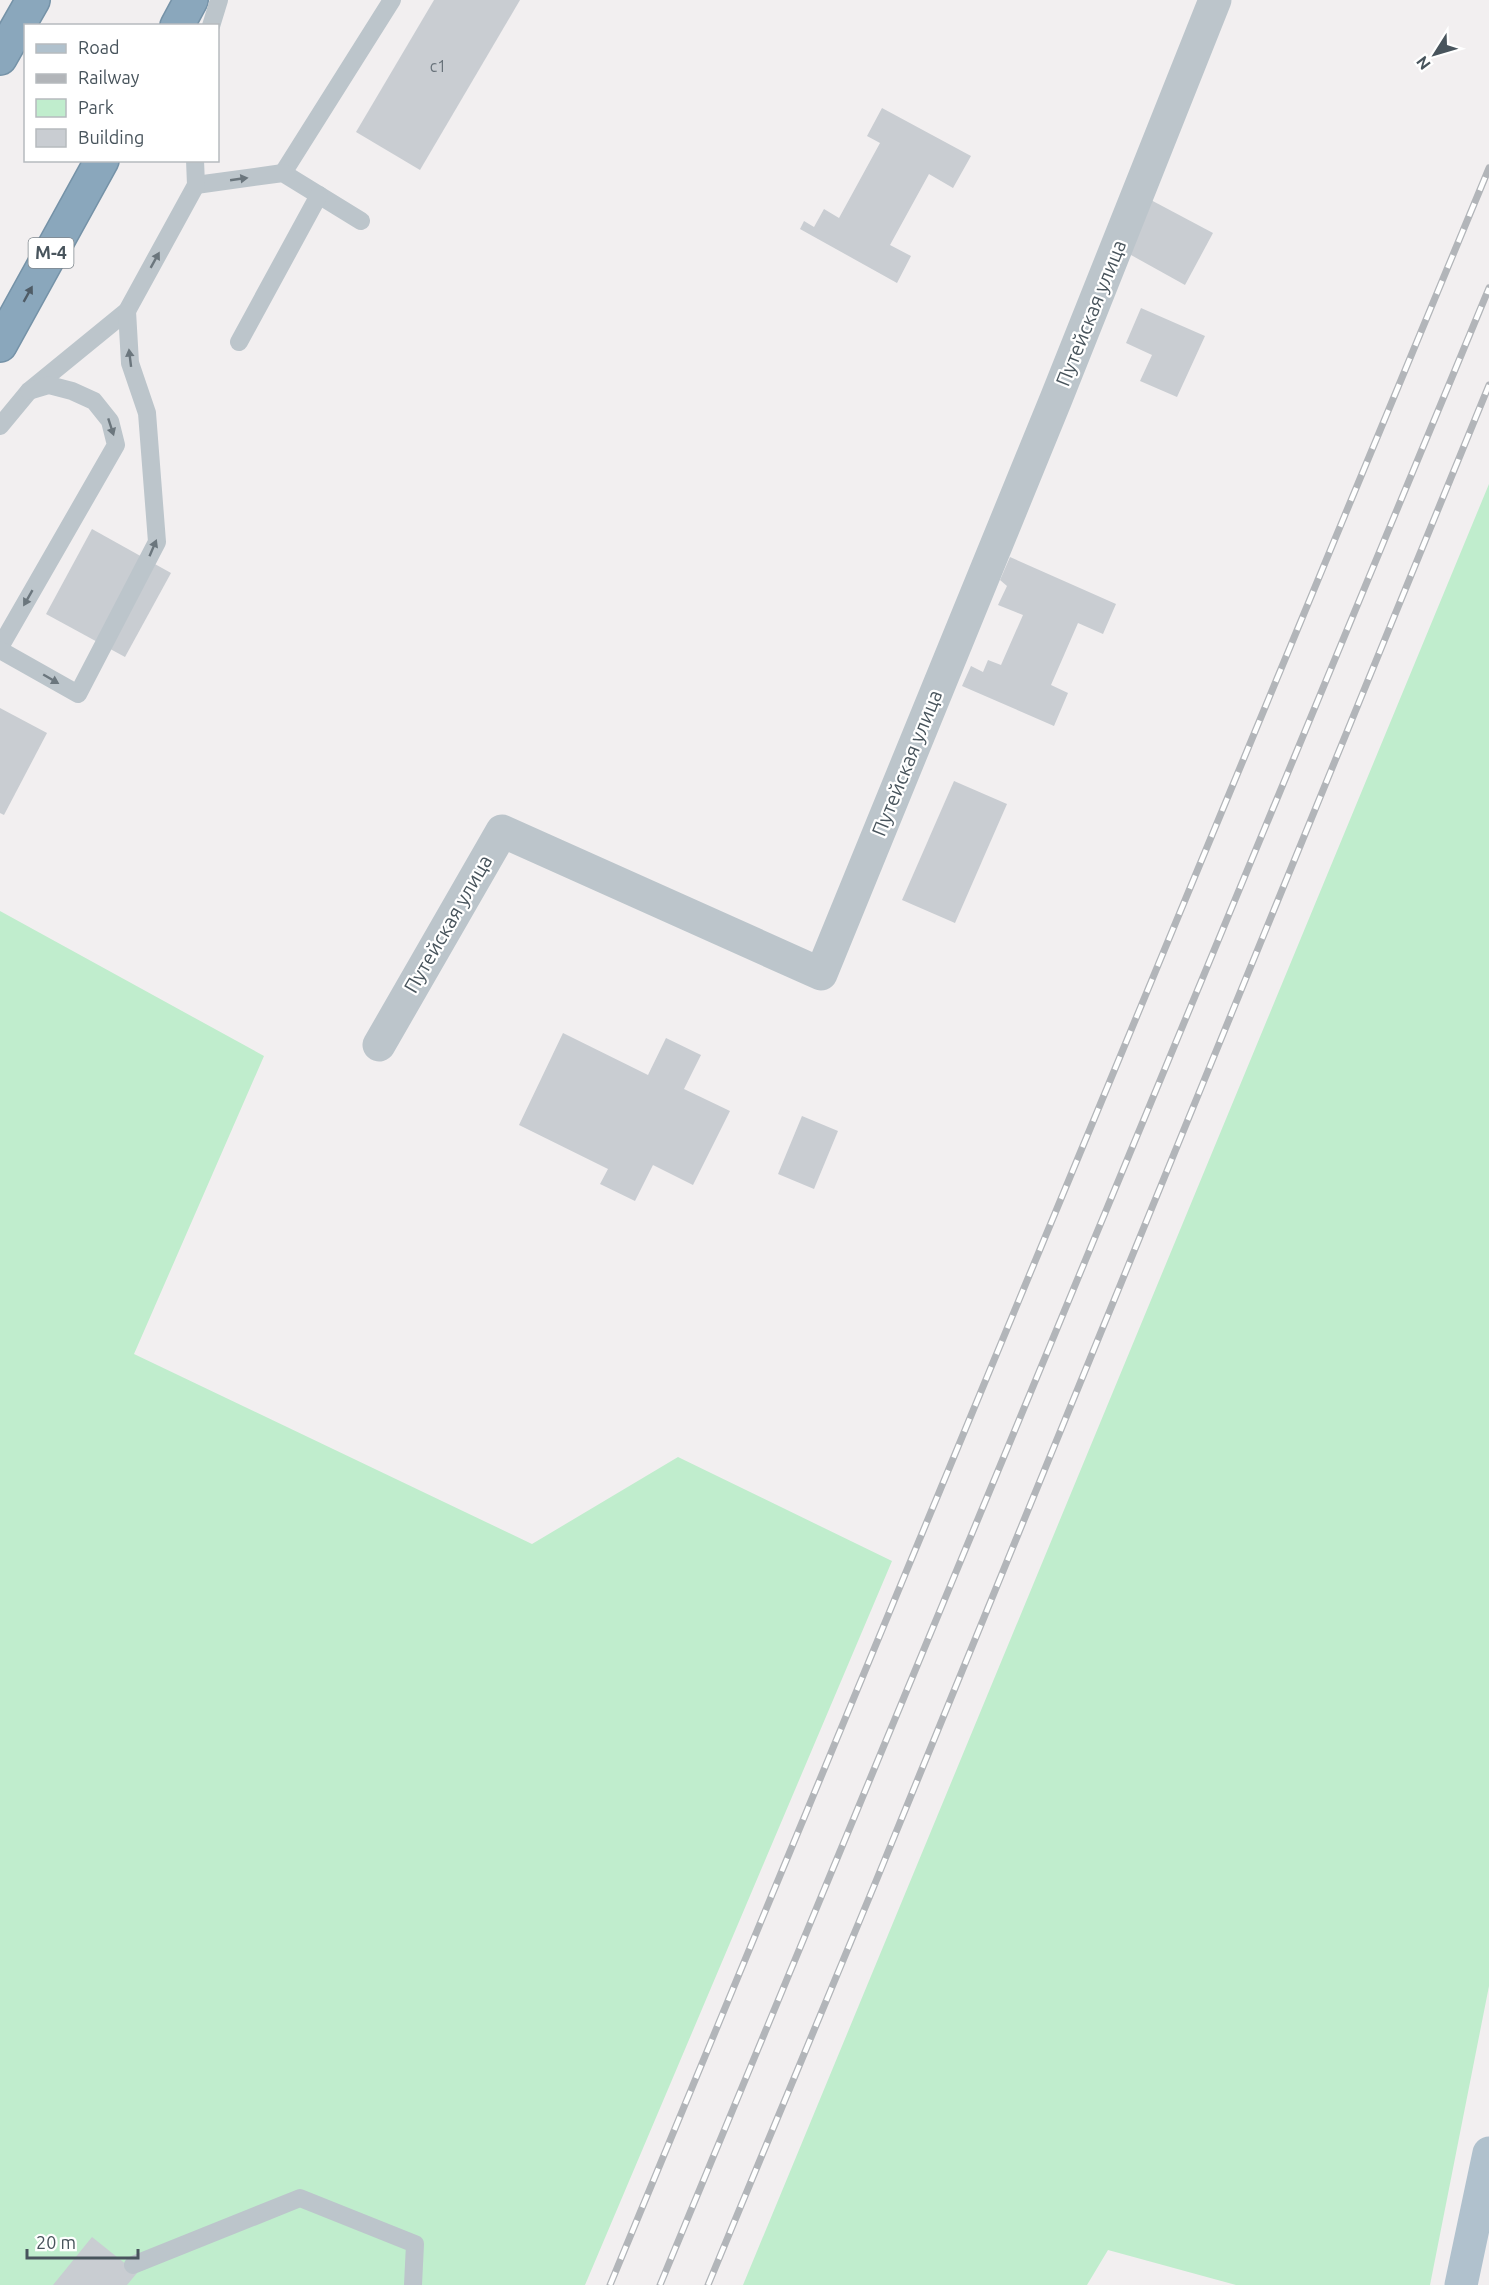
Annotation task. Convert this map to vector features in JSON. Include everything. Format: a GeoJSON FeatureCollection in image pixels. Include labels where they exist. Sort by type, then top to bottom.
{"type":"FeatureCollection","features":[{"type":"Feature","properties":{"kind":"highway"},"geometry":{"type":"LineString","coordinates":[[0,58],[33,0]]}},
{"type":"Feature","properties":{"kind":"highway"},"geometry":{"type":"LineString","coordinates":[[178,24],[191,0]]}},
{"type":"Feature","properties":{"kind":"highway","name":"М-4"},"geometry":{"type":"LineString","coordinates":[[0,345],[101,162]]}},
{"type":"Feature","properties":{"kind":"main road"},"geometry":{"type":"LineString","coordinates":[[1461,2285],[1489,2153]]}},
{"type":"Feature","properties":{"kind":"street","name":"Путейская улица"},"geometry":{"type":"LineString","coordinates":[[379,1044],[502,831],[821,974],[1060,388],[1215,0]]}},
{"type":"Feature","properties":{"kind":"lane"},"geometry":{"type":"LineString","coordinates":[[212,24],[219,0]]}},
{"type":"Feature","properties":{"kind":"lane"},"geometry":{"type":"LineString","coordinates":[[283,173],[392,0]]}},
{"type":"Feature","properties":{"kind":"lane"},"geometry":{"type":"LineString","coordinates":[[0,426],[29,391],[127,311],[196,185],[195,162]]}},
{"type":"Feature","properties":{"kind":"lane"},"geometry":{"type":"LineString","coordinates":[[196,185],[283,173],[361,221]]}},
{"type":"Feature","properties":{"kind":"lane"},"geometry":{"type":"LineString","coordinates":[[239,342],[319,195]]}},
{"type":"Feature","properties":{"kind":"lane"},"geometry":{"type":"LineString","coordinates":[[29,391],[49,385],[72,391],[94,401],[110,421],[116,445],[0,648],[78,694],[157,542],[147,413],[130,363],[127,311]]}},
{"type":"Feature","properties":{"kind":"lane"},"geometry":{"type":"LineString","coordinates":[[134,2265],[300,2198],[415,2244],[413,2285]]}},
{"type":"Feature","properties":{"kind":"green space"},"geometry":{"type":"Polygon","coordinates":[[[1489,484],[1489,1986],[1430,2285],[1236,2285],[1108,2250],[1087,2285],[743,2285],[1489,484]]]}},
{"type":"Feature","properties":{"kind":"green space"},"geometry":{"type":"Polygon","coordinates":[[[0,911],[264,1056],[134,1354],[532,1544],[678,1457],[892,1561],[585,2285],[0,2285],[0,911]]]}},
{"type":"Feature","properties":{"kind":"building"},"geometry":{"type":"Polygon","coordinates":[[[434,0],[520,0],[420,170],[356,132],[434,0]]]}},
{"type":"Feature","properties":{"kind":"building"},"geometry":{"type":"Polygon","coordinates":[[[882,108],[971,156],[953,188],[929,174],[890,245],[911,256],[897,283],[800,229],[804,221],[814,227],[824,209],[839,218],[880,143],[867,136],[882,108]]]}},
{"type":"Feature","properties":{"kind":"building"},"geometry":{"type":"Polygon","coordinates":[[[1149,199],[1213,233],[1185,285],[1122,250],[1149,199]]]}},
{"type":"Feature","properties":{"kind":"building"},"geometry":{"type":"Polygon","coordinates":[[[1141,308],[1205,336],[1177,397],[1140,381],[1152,355],[1126,343],[1141,308]]]}},
{"type":"Feature","properties":{"kind":"building"},"geometry":{"type":"Polygon","coordinates":[[[92,529],[171,573],[125,657],[46,614],[92,529]]]}},
{"type":"Feature","properties":{"kind":"building"},"geometry":{"type":"Polygon","coordinates":[[[1010,557],[1116,604],[1103,634],[1078,623],[1051,685],[1068,693],[1054,726],[962,686],[971,666],[983,672],[988,660],[1001,665],[1023,615],[998,605],[1007,586],[1000,580],[1010,557]]]}},
{"type":"Feature","properties":{"kind":"building"},"geometry":{"type":"Polygon","coordinates":[[[0,708],[47,733],[4,815],[0,813],[0,708]]]}},
{"type":"Feature","properties":{"kind":"building"},"geometry":{"type":"Polygon","coordinates":[[[954,781],[1007,804],[955,923],[902,900],[954,781]]]}},
{"type":"Feature","properties":{"kind":"building"},"geometry":{"type":"Polygon","coordinates":[[[563,1033],[648,1075],[666,1038],[701,1055],[684,1089],[730,1111],[693,1185],[653,1165],[635,1201],[600,1184],[608,1169],[519,1125],[563,1033]]]}},
{"type":"Feature","properties":{"kind":"building"},"geometry":{"type":"Polygon","coordinates":[[[802,1116],[838,1131],[814,1189],[778,1174],[802,1116]]]}},
{"type":"Feature","properties":{"kind":"building"},"geometry":{"type":"Polygon","coordinates":[[[92,2237],[137,2273],[127,2285],[53,2285],[92,2237]]]}},
{"type":"Feature","properties":{"kind":"railway"},"geometry":{"type":"LineString","coordinates":[[610,2285],[1489,168]]}},
{"type":"Feature","properties":{"kind":"railway"},"geometry":{"type":"LineString","coordinates":[[660,2285],[1489,288]]}},
{"type":"Feature","properties":{"kind":"railway"},"geometry":{"type":"LineString","coordinates":[[708,2285],[874,1886],[1489,385]]}}]}
